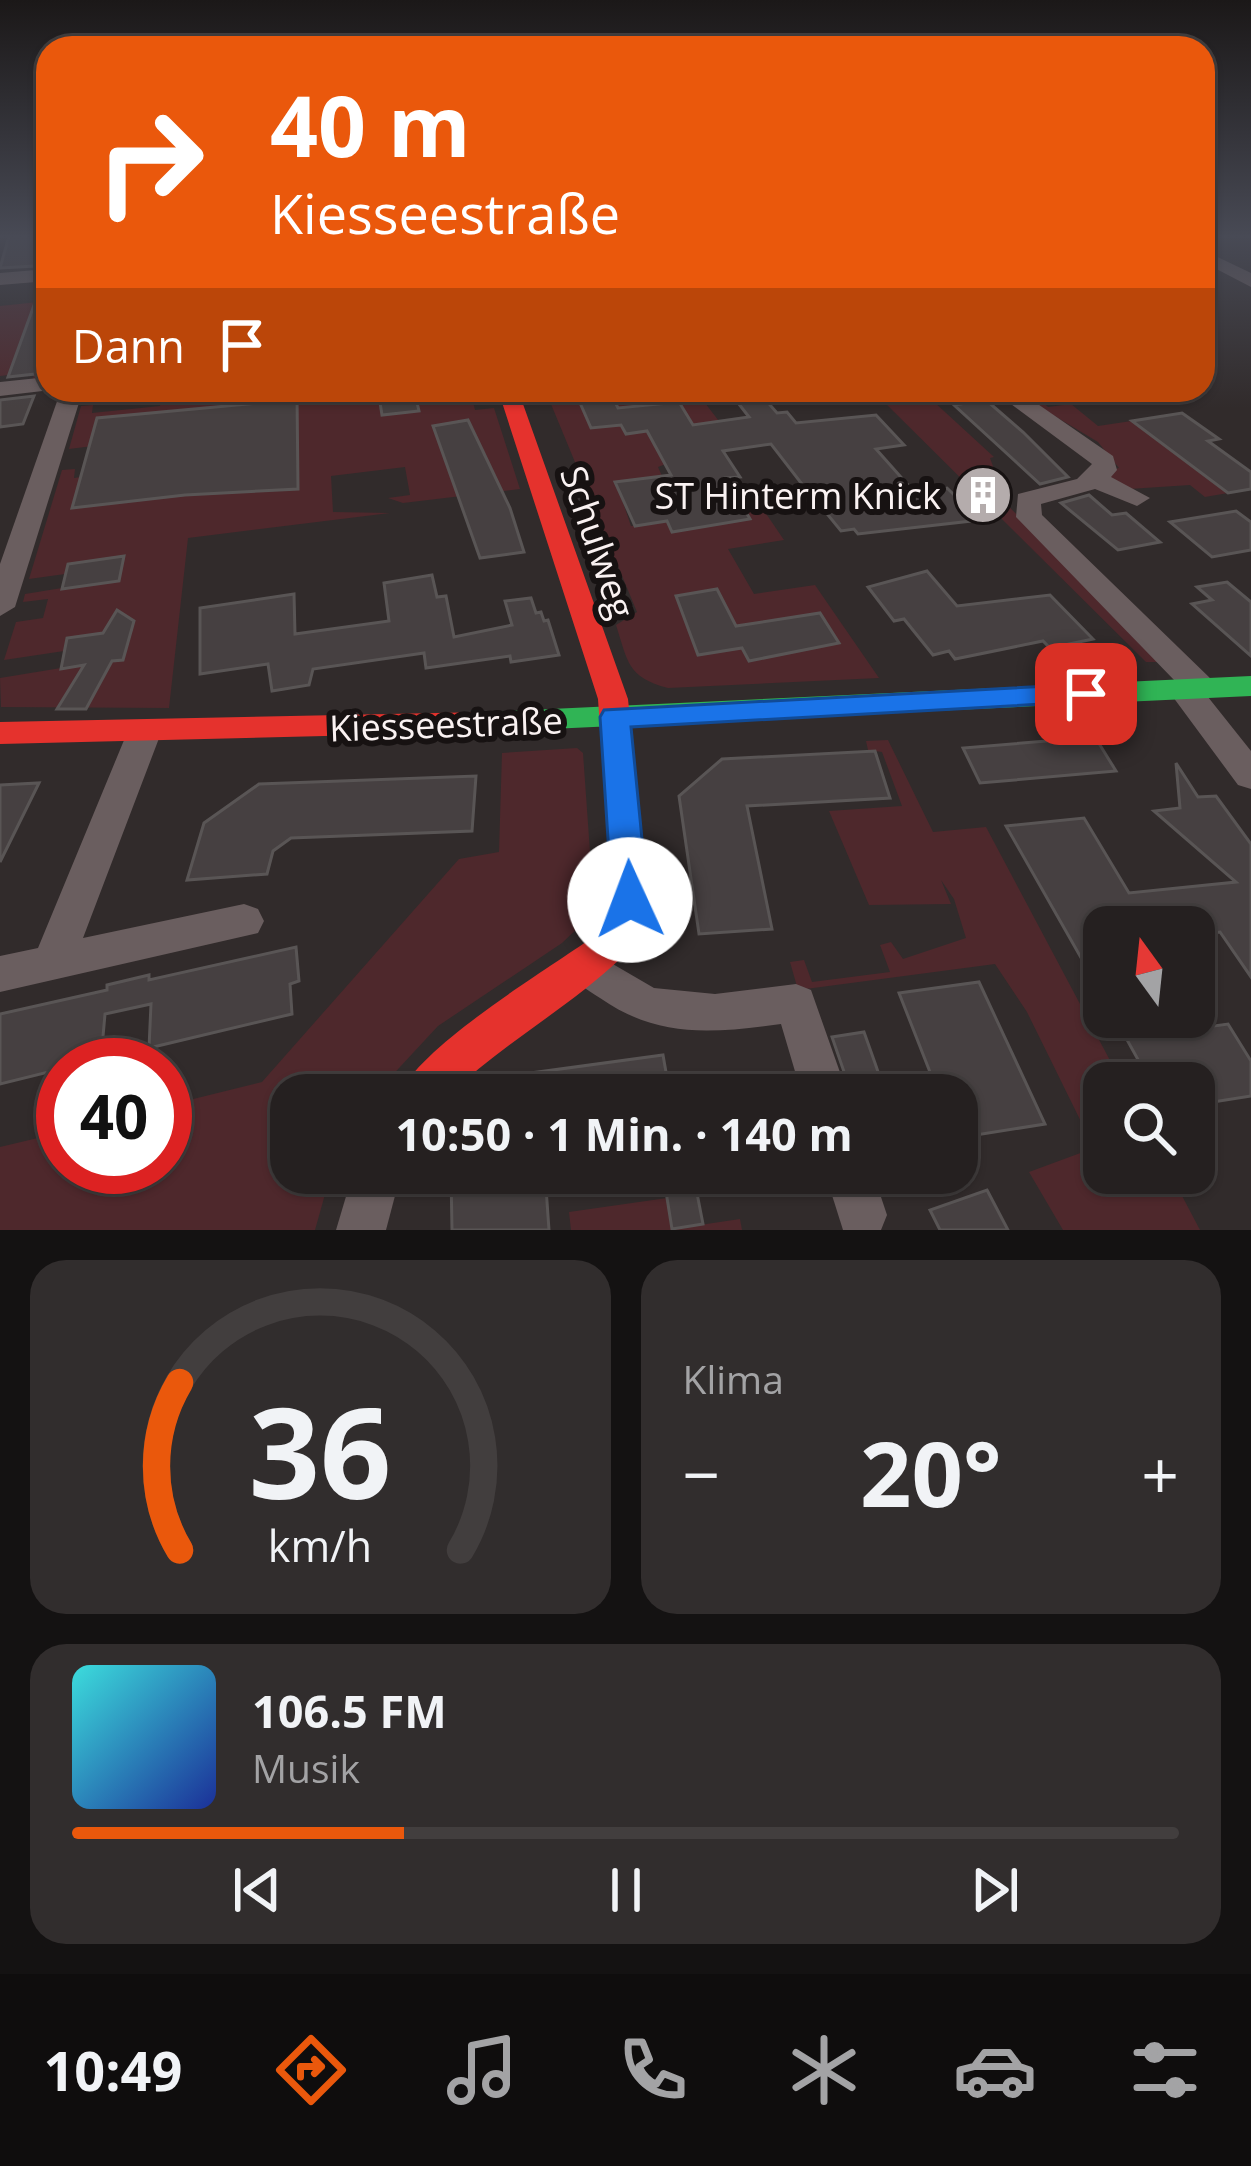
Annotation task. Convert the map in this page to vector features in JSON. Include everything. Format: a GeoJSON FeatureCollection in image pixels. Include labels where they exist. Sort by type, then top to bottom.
{"type":"FeatureCollection","features":[{"type":"Feature","properties":{"kind":"street"},"geometry":{"type":"LineString","coordinates":[[0,389],[36,385]]}},
{"type":"Feature","properties":{"kind":"street"},"geometry":{"type":"LineString","coordinates":[[0,607],[67,402]]}},
{"type":"Feature","properties":{"kind":"street","name":"Schulweg"},"geometry":{"type":"LineString","coordinates":[[442,1074],[469,1049],[587,967],[624,923],[630,900],[613,699],[512,402]]}},
{"type":"Feature","properties":{"kind":"street"},"geometry":{"type":"LineString","coordinates":[[1020,402],[1097,453],[1104,470],[1094,479],[1032,496],[1025,510],[1192,688],[1251,776]]}},
{"type":"Feature","properties":{"kind":"street"},"geometry":{"type":"LineString","coordinates":[[1094,479],[1136,498]]}},
{"type":"Feature","properties":{"kind":"street","name":"Kiesseestraße"},"geometry":{"type":"LineString","coordinates":[[0,733],[144,733],[615,717],[1251,686]]}},
{"type":"Feature","properties":{"kind":"street"},"geometry":{"type":"LineString","coordinates":[[53,962],[144,733]]}},
{"type":"Feature","properties":{"kind":"street"},"geometry":{"type":"LineString","coordinates":[[0,974],[244,921]]}},
{"type":"Feature","properties":{"kind":"street"},"geometry":{"type":"LineString","coordinates":[[587,967],[646,1006],[715,1013],[796,1003],[818,1074]]}},
{"type":"Feature","properties":{"kind":"street"},"geometry":{"type":"LineString","coordinates":[[362,1230],[371,1194]]}},
{"type":"Feature","properties":{"kind":"shaded area"},"geometry":{"type":"Polygon","coordinates":[[[36,302],[36,315],[30,316],[10,370],[36,369],[36,378],[34,372],[0,376],[0,306],[36,302]]]}},
{"type":"Feature","properties":{"kind":"shaded area"},"geometry":{"type":"Polygon","coordinates":[[[161,402],[473,402],[475,410],[494,408],[520,489],[403,503],[388,498],[410,495],[405,467],[331,476],[333,512],[390,513],[188,538],[169,708],[1,707],[0,678],[61,668],[64,651],[4,660],[16,622],[43,618],[48,599],[23,602],[25,594],[62,588],[65,574],[29,579],[62,470],[75,469],[74,478],[103,474],[109,444],[69,449],[81,406],[93,405],[92,413],[160,406],[161,402]]]}},
{"type":"Feature","properties":{"kind":"shaded area"},"geometry":{"type":"Polygon","coordinates":[[[550,402],[704,402],[732,438],[658,467],[669,492],[616,482],[631,526],[667,521],[673,532],[749,519],[737,497],[720,499],[718,495],[750,490],[784,540],[728,549],[754,594],[815,585],[879,678],[668,688],[637,673],[623,649],[616,625],[637,612],[550,402]]]}},
{"type":"Feature","properties":{"kind":"shaded area"},"geometry":{"type":"Polygon","coordinates":[[[884,402],[934,402],[994,457],[990,458],[994,469],[976,470],[980,478],[1160,657],[1159,662],[1146,662],[884,402]]]}},
{"type":"Feature","properties":{"kind":"shaded area"},"geometry":{"type":"Polygon","coordinates":[[[1033,403],[1048,407],[1071,404],[1098,426],[1145,419],[1181,445],[1169,449],[1228,493],[1205,497],[1190,485],[1129,489],[1110,478],[1112,470],[1119,468],[1098,442],[1033,403]]]}},
{"type":"Feature","properties":{"kind":"shaded area"},"geometry":{"type":"Polygon","coordinates":[[[888,740],[933,832],[986,827],[1083,1010],[1083,1038],[1098,1038],[1111,1062],[1083,1062],[1083,1126],[1027,1012],[995,964],[798,990],[790,962],[804,960],[812,982],[890,972],[880,945],[891,942],[903,959],[966,938],[954,899],[941,880],[951,904],[869,905],[829,811],[902,806],[882,752],[868,750],[866,741],[888,740]]]}},
{"type":"Feature","properties":{"kind":"shaded area"},"geometry":{"type":"Polygon","coordinates":[[[577,748],[583,753],[593,894],[583,923],[562,943],[438,1026],[393,1074],[270,1074],[270,1194],[325,1194],[315,1230],[0,1230],[0,1147],[36,1138],[36,1194],[192,1194],[192,1099],[262,1082],[459,859],[499,852],[502,753],[577,748]]]}},
{"type":"Feature","properties":{"kind":"shaded area"},"geometry":{"type":"Polygon","coordinates":[[[1083,1152],[1083,1194],[1181,1194],[1200,1230],[1063,1230],[1029,1172],[1083,1152]]]}},
{"type":"Feature","properties":{"kind":"shaded area"},"geometry":{"type":"Polygon","coordinates":[[[667,1198],[673,1229],[740,1219],[742,1230],[571,1230],[569,1212],[667,1198]]]}},
{"type":"Feature","properties":{"kind":"building"},"geometry":{"type":"Polygon","coordinates":[[[36,300],[36,374],[8,377],[36,300]]]}},
{"type":"Feature","properties":{"kind":"building"},"geometry":{"type":"Polygon","coordinates":[[[34,396],[23,424],[0,427],[0,400],[34,396]]]}},
{"type":"Feature","properties":{"kind":"building"},"geometry":{"type":"Polygon","coordinates":[[[297,402],[298,489],[72,508],[97,418],[297,402]]]}},
{"type":"Feature","properties":{"kind":"building"},"geometry":{"type":"Polygon","coordinates":[[[380,402],[417,402],[419,411],[382,415],[380,402]]]}},
{"type":"Feature","properties":{"kind":"building"},"geometry":{"type":"Polygon","coordinates":[[[580,402],[615,402],[618,408],[679,402],[693,425],[749,417],[737,402],[767,402],[796,423],[876,415],[904,445],[876,449],[915,493],[947,488],[980,520],[858,534],[854,529],[841,531],[824,510],[815,511],[799,489],[805,488],[771,444],[723,451],[740,477],[726,478],[750,519],[672,532],[667,521],[635,526],[615,482],[671,475],[647,431],[626,434],[621,425],[591,428],[580,402]]]}},
{"type":"Feature","properties":{"kind":"building"},"geometry":{"type":"Polygon","coordinates":[[[988,402],[1068,477],[1040,484],[954,405],[988,402]]]}},
{"type":"Feature","properties":{"kind":"building"},"geometry":{"type":"Polygon","coordinates":[[[1182,413],[1219,439],[1208,441],[1251,472],[1251,489],[1228,493],[1132,421],[1182,413]]]}},
{"type":"Feature","properties":{"kind":"building"},"geometry":{"type":"Polygon","coordinates":[[[468,420],[510,508],[524,552],[480,558],[433,426],[468,420]]]}},
{"type":"Feature","properties":{"kind":"building"},"geometry":{"type":"Polygon","coordinates":[[[1089,495],[1112,515],[1126,513],[1160,542],[1118,550],[1061,503],[1089,495]]]}},
{"type":"Feature","properties":{"kind":"building"},"geometry":{"type":"Polygon","coordinates":[[[1236,511],[1251,522],[1251,550],[1212,557],[1170,522],[1236,511]]]}},
{"type":"Feature","properties":{"kind":"building"},"geometry":{"type":"Polygon","coordinates":[[[124,556],[119,581],[62,589],[68,564],[124,556]]]}},
{"type":"Feature","properties":{"kind":"building"},"geometry":{"type":"Polygon","coordinates":[[[927,571],[957,606],[1050,595],[1093,639],[1050,648],[1043,641],[955,659],[949,651],[933,655],[904,619],[894,621],[868,587],[927,571]]]}},
{"type":"Feature","properties":{"kind":"building"},"geometry":{"type":"Polygon","coordinates":[[[432,575],[437,597],[446,596],[454,637],[512,625],[505,601],[531,598],[536,613],[548,620],[559,655],[511,662],[510,656],[426,668],[424,653],[313,669],[309,685],[272,691],[268,664],[200,674],[200,608],[294,594],[295,634],[389,621],[384,583],[432,575]]]}},
{"type":"Feature","properties":{"kind":"building"},"geometry":{"type":"Polygon","coordinates":[[[1227,582],[1251,602],[1251,656],[1192,604],[1212,600],[1197,587],[1227,582]]]}},
{"type":"Feature","properties":{"kind":"building"},"geometry":{"type":"Polygon","coordinates":[[[717,589],[736,626],[820,613],[839,643],[749,661],[742,648],[698,655],[676,596],[717,589]]]}},
{"type":"Feature","properties":{"kind":"building"},"geometry":{"type":"Polygon","coordinates":[[[117,610],[134,621],[123,660],[112,661],[86,709],[57,709],[84,665],[61,669],[67,638],[103,633],[117,610]]]}},
{"type":"Feature","properties":{"kind":"building"},"geometry":{"type":"Polygon","coordinates":[[[1095,737],[1116,771],[980,783],[963,748],[1095,737]]]}},
{"type":"Feature","properties":{"kind":"building"},"geometry":{"type":"Polygon","coordinates":[[[875,751],[890,798],[747,806],[772,929],[699,934],[679,796],[722,759],[875,751]]]}},
{"type":"Feature","properties":{"kind":"building"},"geometry":{"type":"Polygon","coordinates":[[[1176,763],[1198,797],[1216,796],[1251,844],[1251,977],[1220,932],[1215,933],[1215,906],[1083,906],[1083,961],[1006,826],[1084,818],[1129,893],[1236,882],[1154,811],[1180,808],[1176,763]]]}},
{"type":"Feature","properties":{"kind":"building"},"geometry":{"type":"Polygon","coordinates":[[[476,776],[472,831],[291,838],[273,851],[267,874],[187,880],[204,823],[259,784],[476,776]]]}},
{"type":"Feature","properties":{"kind":"building"},"geometry":{"type":"Polygon","coordinates":[[[39,783],[0,862],[0,785],[39,783]]]}},
{"type":"Feature","properties":{"kind":"building"},"geometry":{"type":"Polygon","coordinates":[[[296,947],[299,981],[290,984],[292,1014],[191,1038],[149,1038],[151,1004],[105,1014],[103,1038],[36,1038],[36,1075],[0,1084],[0,1014],[107,990],[107,985],[149,975],[149,980],[296,947]]]}},
{"type":"Feature","properties":{"kind":"building"},"geometry":{"type":"Polygon","coordinates":[[[979,982],[1045,1124],[978,1135],[978,1074],[931,1074],[899,993],[979,982]]]}},
{"type":"Feature","properties":{"kind":"building"},"geometry":{"type":"Polygon","coordinates":[[[1228,1024],[1251,1061],[1251,1096],[1215,1102],[1215,1062],[1139,1062],[1126,1038],[1215,1038],[1215,1026],[1228,1024]]]}},
{"type":"Feature","properties":{"kind":"building"},"geometry":{"type":"Polygon","coordinates":[[[864,1032],[879,1074],[845,1074],[832,1037],[864,1032]]]}},
{"type":"Feature","properties":{"kind":"building"},"geometry":{"type":"Polygon","coordinates":[[[663,1055],[666,1074],[524,1074],[663,1055]]]}},
{"type":"Feature","properties":{"kind":"building"},"geometry":{"type":"Polygon","coordinates":[[[987,1190],[1008,1230],[940,1230],[930,1210],[987,1190]]]}},
{"type":"Feature","properties":{"kind":"building"},"geometry":{"type":"Polygon","coordinates":[[[451,1194],[546,1194],[549,1230],[452,1230],[451,1194]]]}},
{"type":"Feature","properties":{"kind":"building"},"geometry":{"type":"Polygon","coordinates":[[[666,1194],[697,1194],[703,1224],[672,1229],[666,1194]]]}},
{"type":"Feature","properties":{"kind":"traffic: fast"},"geometry":{"type":"LineString","coordinates":[[486,722],[1251,686]]}},
{"type":"Feature","properties":{"kind":"traffic: jam"},"geometry":{"type":"LineString","coordinates":[[442,1074],[469,1049],[609,946],[624,924],[630,900],[613,699],[512,402]]}},
{"type":"Feature","properties":{"kind":"traffic: jam"},"geometry":{"type":"LineString","coordinates":[[0,733],[486,722]]}},
{"type":"Feature","properties":{"kind":"place","name":"ST Hinterm Knick"},"geometry":{"type":"Point","coordinates":[983,495]}},
{"type":"Feature","properties":{"kind":"route"},"geometry":{"type":"LineString","coordinates":[[630,900],[615,717],[1086,694]]}}]}
